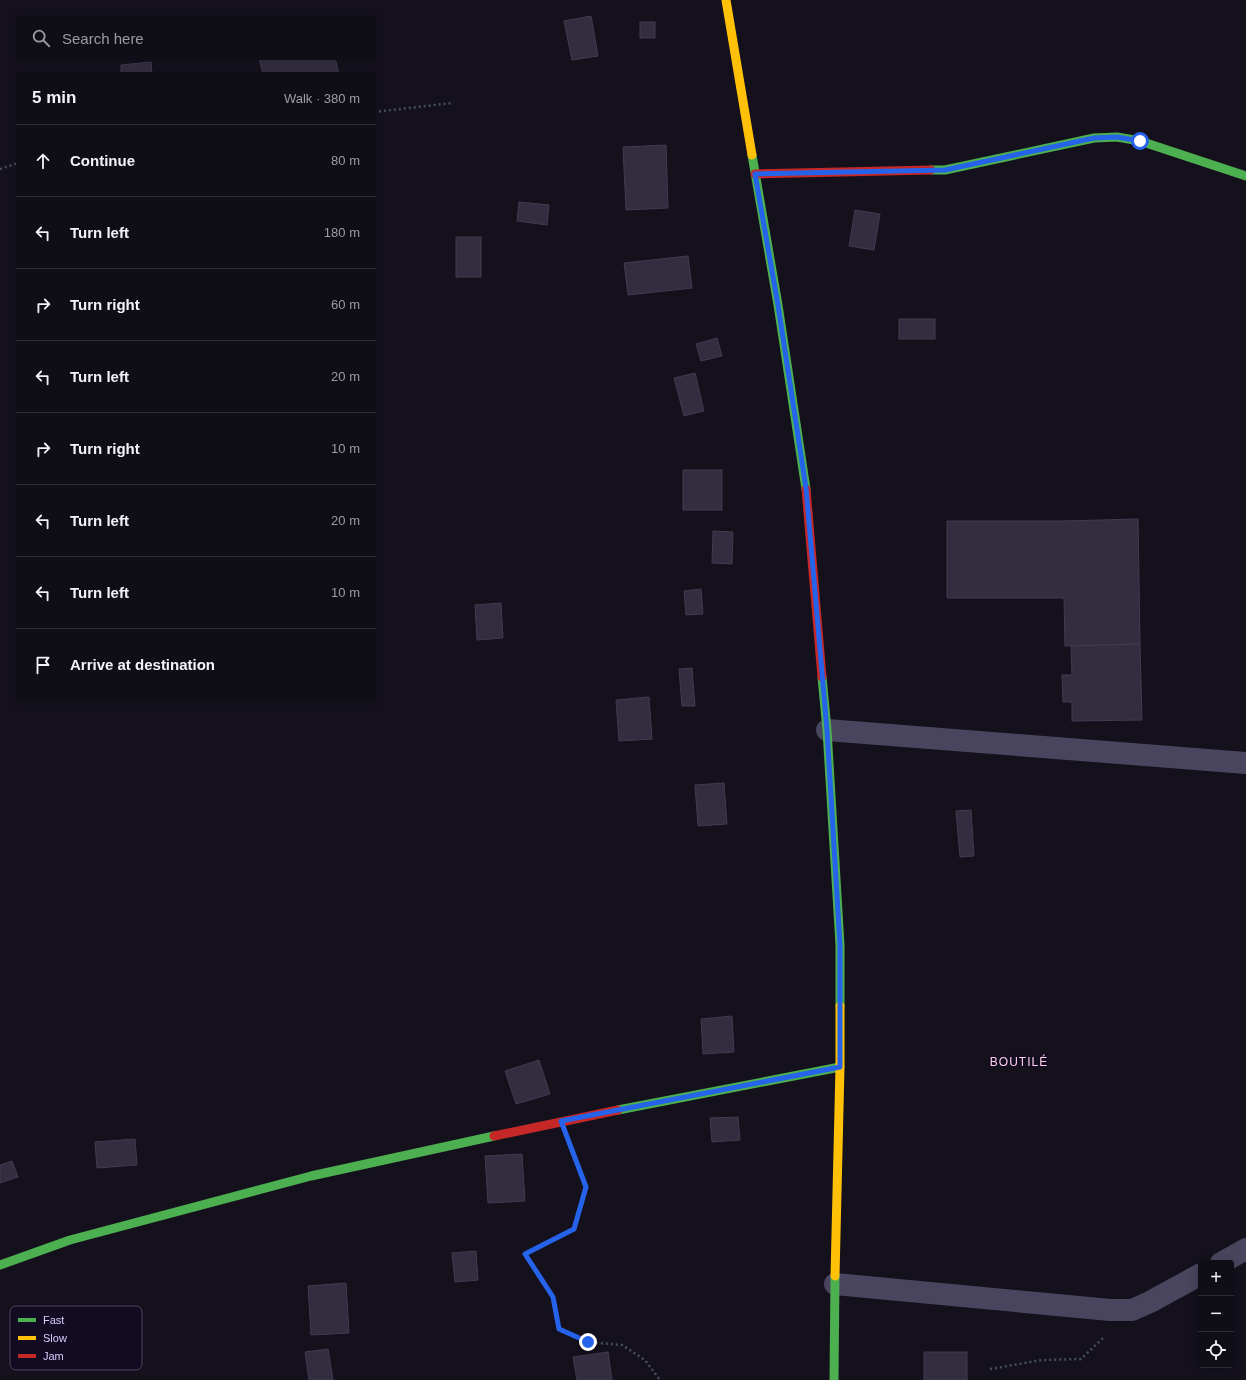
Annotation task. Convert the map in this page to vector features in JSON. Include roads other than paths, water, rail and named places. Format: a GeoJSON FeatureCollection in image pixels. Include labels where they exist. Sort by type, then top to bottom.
{"type":"FeatureCollection","features":[{"type":"Feature","properties":{"kind":"main road"},"geometry":{"type":"LineString","coordinates":[[726,0],[778,305],[806,488],[827,730],[840,945],[840,1067],[834,1380]]}},
{"type":"Feature","properties":{"kind":"main road"},"geometry":{"type":"LineString","coordinates":[[755,174],[945,170],[1094,138],[1117,137],[1140,141],[1246,176]]}},
{"type":"Feature","properties":{"kind":"main road"},"geometry":{"type":"LineString","coordinates":[[0,1265],[70,1240],[311,1176],[561,1121],[840,1067]]}},
{"type":"Feature","properties":{"kind":"street"},"geometry":{"type":"LineString","coordinates":[[827,730],[1246,763]]}},
{"type":"Feature","properties":{"kind":"street"},"geometry":{"type":"LineString","coordinates":[[1226,1260],[1246,1249]]}},
{"type":"Feature","properties":{"kind":"street"},"geometry":{"type":"LineString","coordinates":[[835,1284],[1110,1310],[1132,1310],[1150,1302],[1198,1276]]}},
{"type":"Feature","properties":{"kind":"district","name":"BOUTILÉ"},"geometry":{"type":"Point","coordinates":[1019,1062]}}]}
